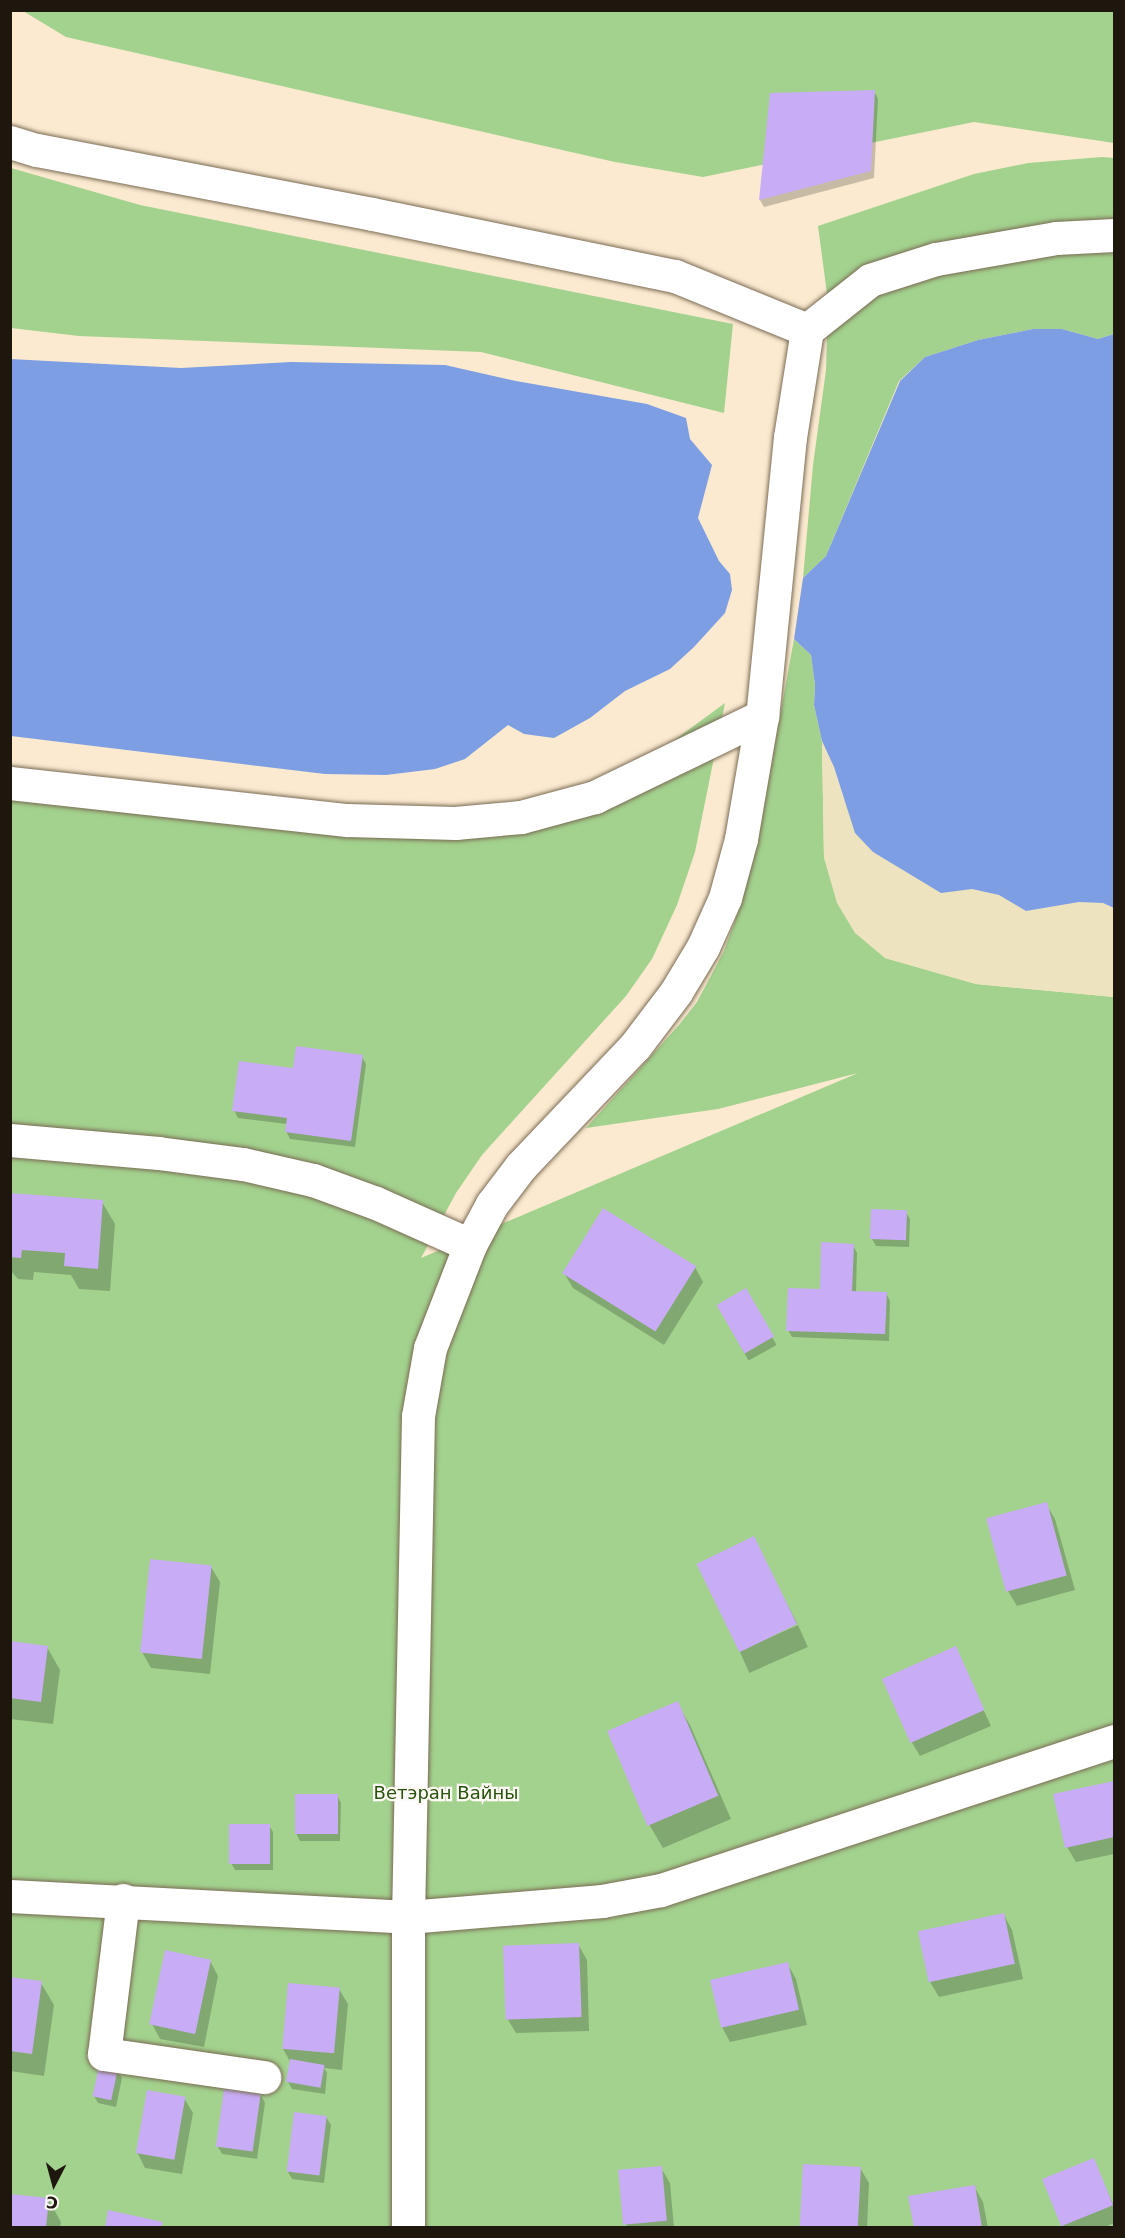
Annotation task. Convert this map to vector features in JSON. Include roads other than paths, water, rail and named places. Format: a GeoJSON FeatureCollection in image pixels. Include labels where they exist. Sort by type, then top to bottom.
{"type":"FeatureCollection","features":[{"type":"Feature","properties":{"kind":"street"},"geometry":{"type":"LineString","coordinates":[[10,142],[37,150],[372,214],[675,276],[807,330]]}},
{"type":"Feature","properties":{"kind":"street"},"geometry":{"type":"LineString","coordinates":[[408,2228],[408,1917],[418,1416],[430,1348],[470,1245],[492,1203],[521,1166],[635,1046],[676,992],[703,947],[724,898],[741,839],[762,716],[790,437],[807,330],[870,280],[936,259],[1056,238],[1114,235]]}},
{"type":"Feature","properties":{"kind":"street"},"geometry":{"type":"LineString","coordinates":[[10,783],[347,820],[455,823],[521,817],[595,797],[762,716]]}},
{"type":"Feature","properties":{"kind":"street"},"geometry":{"type":"LineString","coordinates":[[10,1140],[158,1153],[243,1164],[302,1177],[376,1203],[470,1245]]}},
{"type":"Feature","properties":{"kind":"street"},"geometry":{"type":"LineString","coordinates":[[10,1896],[123,1900],[408,1917],[602,1902],[661,1890],[1114,1741]]}},
{"type":"Feature","properties":{"kind":"street"},"geometry":{"type":"LineString","coordinates":[[123,1900],[104,2054],[264,2077]]}},
{"type":"Feature","properties":{"kind":"water"},"geometry":{"type":"Polygon","coordinates":[[[1033,329],[1062,329],[1098,339],[1114,334],[1114,908],[1103,903],[1079,902],[1026,911],[999,895],[972,889],[941,893],[873,852],[855,833],[834,767],[822,741],[814,705],[815,685],[811,655],[794,639],[803,578],[826,556],[900,381],[925,357],[978,340],[1033,329]]]}},
{"type":"Feature","properties":{"kind":"water"},"geometry":{"type":"Polygon","coordinates":[[[10,359],[181,368],[291,362],[445,365],[516,381],[647,404],[686,418],[690,439],[712,465],[698,518],[719,561],[730,574],[732,590],[725,613],[670,669],[625,691],[590,718],[554,738],[524,734],[508,725],[465,759],[435,769],[386,775],[325,774],[11,736],[10,359]]]}},
{"type":"Feature","properties":{"kind":"park label","name":"Ветэран Вайны"},"geometry":{"type":"Point","coordinates":[446,1793]}}]}
